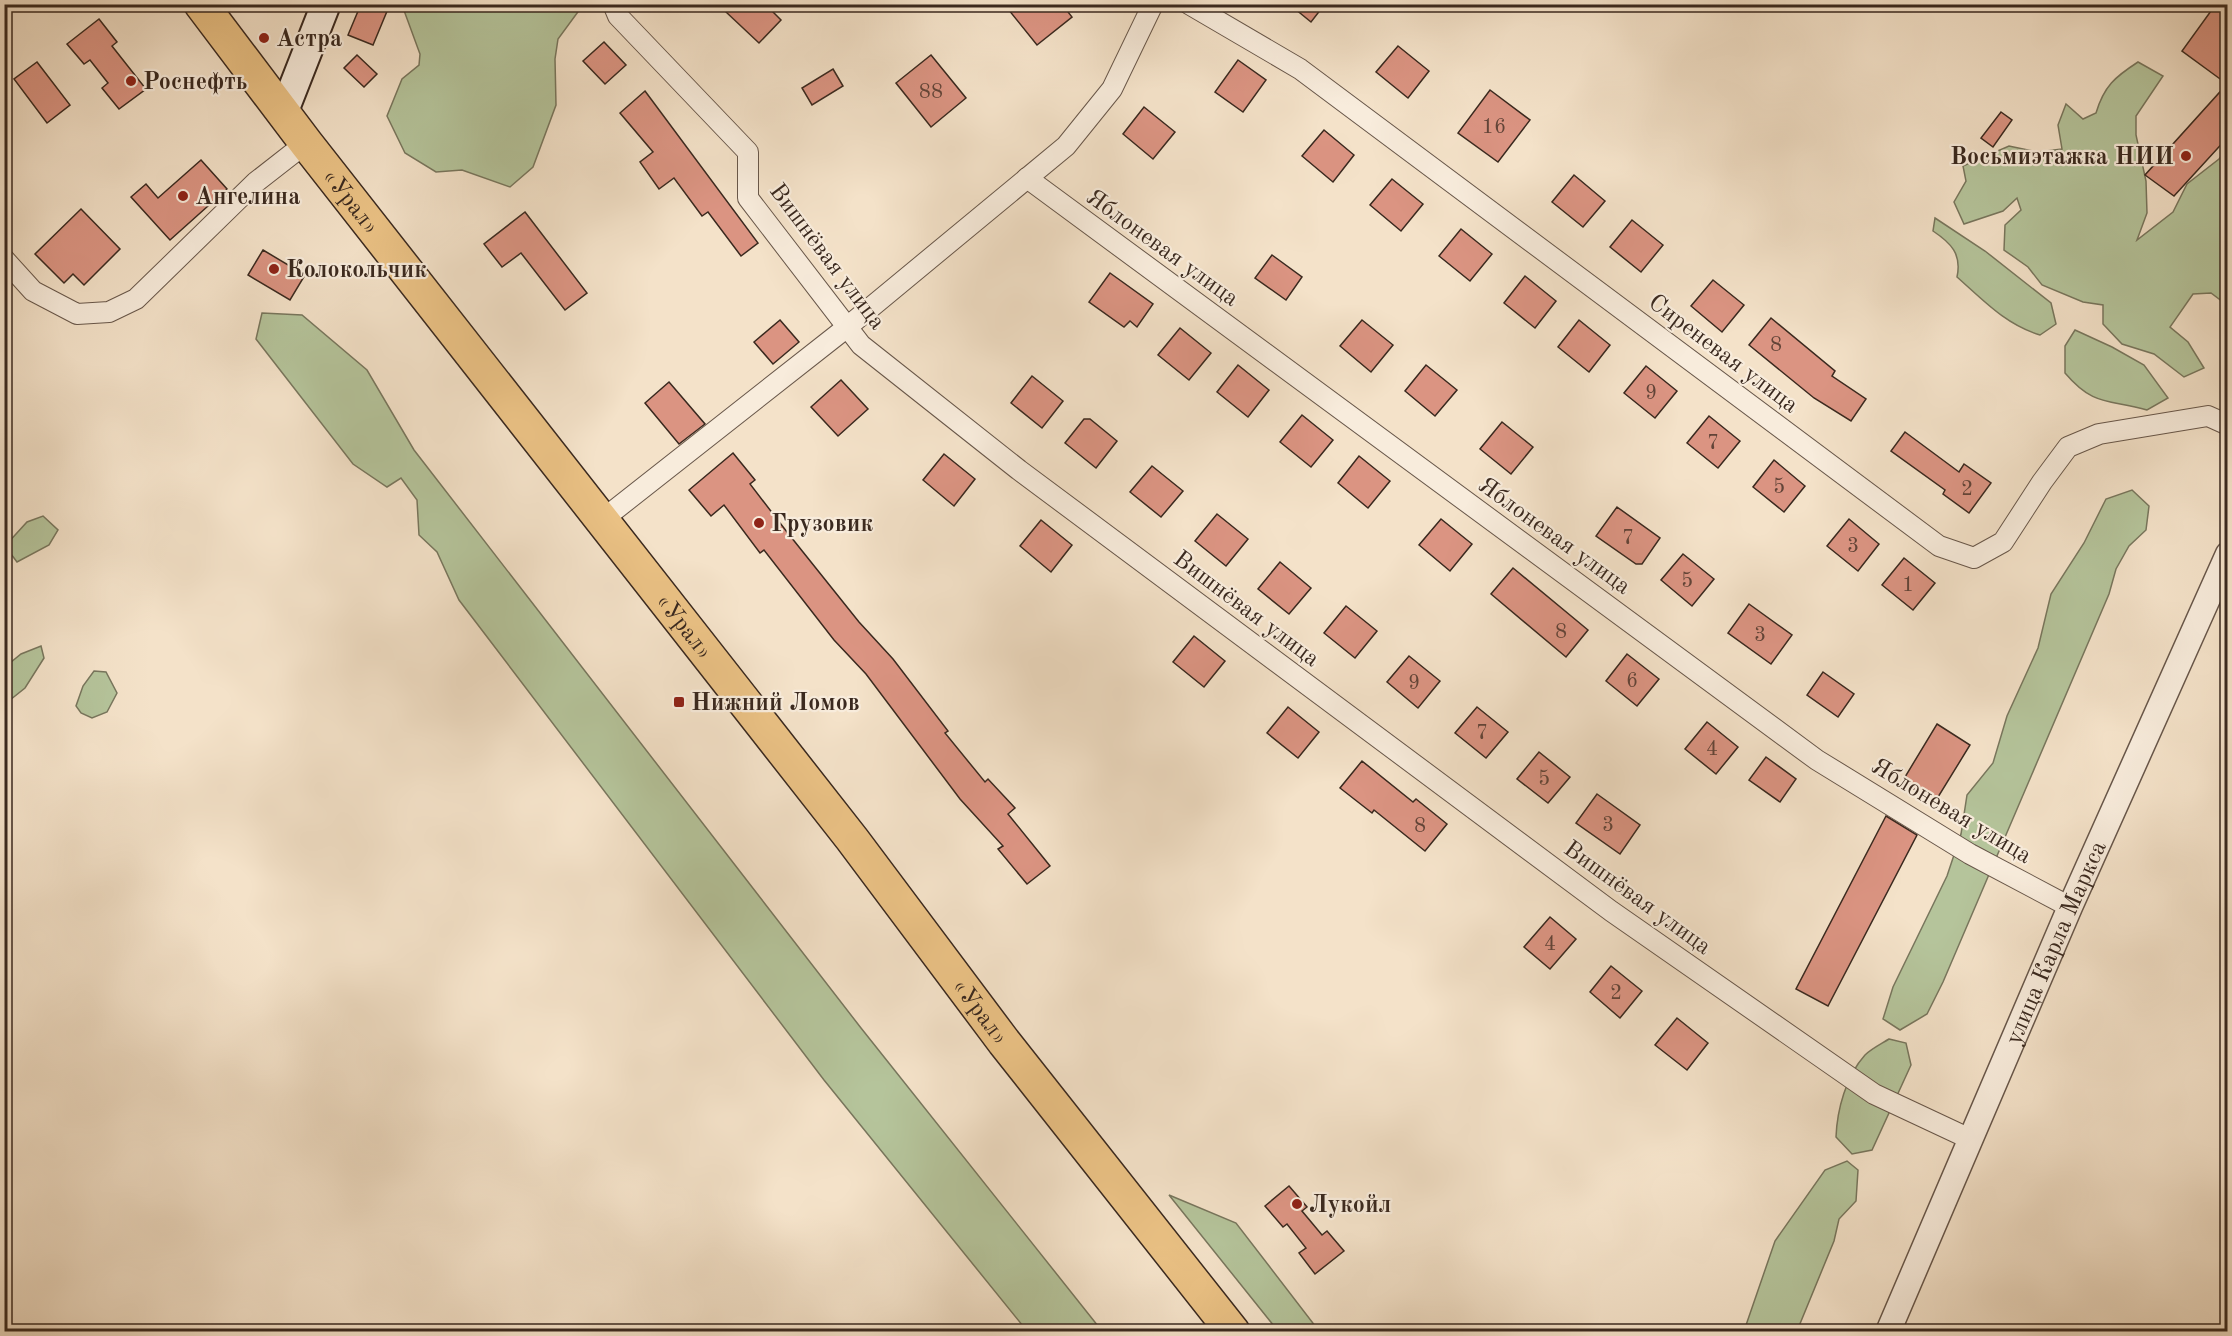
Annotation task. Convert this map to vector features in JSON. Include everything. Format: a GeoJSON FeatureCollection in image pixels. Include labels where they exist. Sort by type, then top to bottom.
{"type":"FeatureCollection","features":[{"type":"Feature","properties":{"kind":"highway","name":"«Урал»"},"geometry":{"type":"LineString","coordinates":[[201,4],[306,143],[602,519],[670,610],[852,839],[1004,1042],[1233,1332]]}},
{"type":"Feature","properties":{"kind":"main road"},"geometry":{"type":"LineString","coordinates":[[284,111],[326,4]]}},
{"type":"Feature","properties":{"kind":"street","name":"Вишнёвая улица"},"geometry":{"type":"LineString","coordinates":[[613,4],[618,16],[748,152],[748,198],[861,345],[1019,470],[1611,911],[1874,1095],[1970,1139]]}},
{"type":"Feature","properties":{"kind":"street"},"geometry":{"type":"LineString","coordinates":[[602,519],[846,328],[1066,146],[1112,89],[1154,4]]}},
{"type":"Feature","properties":{"kind":"street","name":"Сиреневая улица"},"geometry":{"type":"LineString","coordinates":[[1189,4],[1300,69],[1939,546],[1974,558],[2003,542],[2068,447],[2099,434],[2208,416],[2228,425]]}},
{"type":"Feature","properties":{"kind":"street"},"geometry":{"type":"LineString","coordinates":[[4,259],[33,291],[77,314],[109,312],[136,299],[256,182],[306,143]]}},
{"type":"Feature","properties":{"kind":"street","name":"Яблоневая улица"},"geometry":{"type":"LineString","coordinates":[[1027,178],[1817,760],[1970,854],[2070,907]]}},
{"type":"Feature","properties":{"kind":"street","name":"улица Карла Маркса"},"geometry":{"type":"LineString","coordinates":[[1888,1332],[2070,907],[2228,554]]}},
{"type":"Feature","properties":{"kind":"green space"},"geometry":{"type":"Polygon","coordinates":[[[402,5],[583,5],[558,39],[555,59],[556,105],[533,167],[510,187],[462,170],[436,172],[405,153],[387,116],[402,79],[419,65],[420,54],[402,5]]]}},
{"type":"Feature","properties":{"kind":"green space"},"geometry":{"type":"Polygon","coordinates":[[[2138,62],[2163,76],[2136,116],[2136,135],[2146,181],[2147,213],[2137,240],[2173,212],[2187,184],[2219,159],[2227,149],[2227,305],[2211,293],[2193,294],[2170,327],[2188,342],[2204,368],[2184,377],[2154,354],[2122,344],[2103,324],[2103,305],[2083,302],[2042,285],[2028,267],[2004,250],[2005,225],[2021,210],[2017,198],[2003,211],[1964,224],[1954,202],[1966,181],[1963,166],[2009,146],[2038,152],[2062,149],[2058,125],[2066,104],[2083,119],[2096,113],[2111,83],[2138,62]]]}},
{"type":"Feature","properties":{"kind":"green space"},"geometry":{"type":"Polygon","coordinates":[[[1935,218],[1985,251],[2051,303],[2056,324],[2040,335],[2016,325],[1986,303],[1957,277],[1958,262],[1954,250],[1933,231],[1935,218]]]}},
{"type":"Feature","properties":{"kind":"green space"},"geometry":{"type":"Polygon","coordinates":[[[262,313],[302,315],[367,370],[414,450],[861,1028],[1102,1331],[1027,1331],[824,1080],[459,600],[437,552],[419,535],[417,500],[401,478],[387,487],[353,464],[256,339],[262,313]]]}},
{"type":"Feature","properties":{"kind":"green space"},"geometry":{"type":"Polygon","coordinates":[[[2075,330],[2144,365],[2168,398],[2147,410],[2102,400],[2085,392],[2065,373],[2065,346],[2075,330]]]}},
{"type":"Feature","properties":{"kind":"green space"},"geometry":{"type":"Polygon","coordinates":[[[2132,490],[2149,506],[2146,530],[2129,546],[2116,569],[2109,594],[1943,982],[1927,1014],[1900,1030],[1883,1019],[1893,987],[1947,876],[1961,834],[1967,795],[1993,763],[2007,716],[2038,648],[2051,594],[2084,543],[2106,499],[2132,490]]]}},
{"type":"Feature","properties":{"kind":"green space"},"geometry":{"type":"Polygon","coordinates":[[[43,516],[58,530],[49,545],[17,562],[5,546],[27,522],[43,516]]]}},
{"type":"Feature","properties":{"kind":"green space"},"geometry":{"type":"Polygon","coordinates":[[[41,646],[44,658],[25,688],[5,704],[5,667],[21,654],[41,646]]]}},
{"type":"Feature","properties":{"kind":"green space"},"geometry":{"type":"Polygon","coordinates":[[[94,671],[106,672],[117,693],[107,712],[92,718],[81,713],[76,706],[83,686],[94,671]]]}},
{"type":"Feature","properties":{"kind":"green space"},"geometry":{"type":"Polygon","coordinates":[[[1889,1039],[1906,1043],[1911,1065],[1872,1150],[1852,1154],[1836,1137],[1838,1116],[1844,1094],[1858,1063],[1865,1055],[1889,1039]]]}},
{"type":"Feature","properties":{"kind":"green space"},"geometry":{"type":"Polygon","coordinates":[[[1847,1161],[1858,1170],[1856,1201],[1839,1219],[1834,1241],[1797,1331],[1744,1331],[1775,1241],[1825,1170],[1847,1161]]]}},
{"type":"Feature","properties":{"kind":"green space"},"geometry":{"type":"Polygon","coordinates":[[[1169,1195],[1236,1223],[1319,1331],[1278,1331],[1169,1195]]]}},
{"type":"Feature","properties":{"kind":"building"},"geometry":{"type":"Polygon","coordinates":[[[361,4],[390,4],[373,45],[348,35],[361,4]]]}},
{"type":"Feature","properties":{"kind":"building"},"geometry":{"type":"Polygon","coordinates":[[[733,4],[765,4],[781,20],[759,43],[726,12],[733,4]]]}},
{"type":"Feature","properties":{"kind":"building"},"geometry":{"type":"Polygon","coordinates":[[[1004,4],[1062,4],[1072,17],[1037,45],[1004,4]]]}},
{"type":"Feature","properties":{"kind":"building"},"geometry":{"type":"Polygon","coordinates":[[[1289,4],[1325,4],[1311,22],[1289,4]]]}},
{"type":"Feature","properties":{"kind":"building","name":"Восьмиэтажка НИИ"},"geometry":{"type":"Polygon","coordinates":[[[2216,4],[2228,4],[2228,137],[2174,196],[2145,175],[2227,84],[2182,51],[2216,4]]]}},
{"type":"Feature","properties":{"kind":"building"},"geometry":{"type":"Polygon","coordinates":[[[99,19],[117,42],[112,46],[146,89],[119,109],[102,88],[108,83],[90,60],[84,64],[67,44],[99,19]]]}},
{"type":"Feature","properties":{"kind":"building"},"geometry":{"type":"Polygon","coordinates":[[[604,42],[626,65],[605,84],[583,61],[604,42]]]}},
{"type":"Feature","properties":{"kind":"building"},"geometry":{"type":"Polygon","coordinates":[[[1398,46],[1429,71],[1408,98],[1376,72],[1398,46]]]}},
{"type":"Feature","properties":{"kind":"building"},"geometry":{"type":"Polygon","coordinates":[[[357,55],[377,74],[364,87],[344,68],[357,55]]]}},
{"type":"Feature","properties":{"kind":"building"},"geometry":{"type":"Polygon","coordinates":[[[931,55],[966,98],[931,127],[896,83],[931,55]]]}},
{"type":"Feature","properties":{"kind":"building"},"geometry":{"type":"Polygon","coordinates":[[[1238,60],[1266,80],[1243,112],[1215,92],[1238,60]]]}},
{"type":"Feature","properties":{"kind":"building"},"geometry":{"type":"Polygon","coordinates":[[[37,62],[70,105],[47,123],[14,79],[37,62]]]}},
{"type":"Feature","properties":{"kind":"building"},"geometry":{"type":"Polygon","coordinates":[[[833,69],[843,86],[812,105],[802,88],[833,69]]]}},
{"type":"Feature","properties":{"kind":"building"},"geometry":{"type":"Polygon","coordinates":[[[1490,90],[1530,120],[1498,162],[1458,133],[1490,90]]]}},
{"type":"Feature","properties":{"kind":"building"},"geometry":{"type":"Polygon","coordinates":[[[645,91],[758,243],[741,256],[708,212],[702,216],[674,178],[659,189],[640,162],[653,152],[620,113],[645,91]]]}},
{"type":"Feature","properties":{"kind":"building"},"geometry":{"type":"Polygon","coordinates":[[[1144,107],[1175,132],[1153,159],[1123,134],[1144,107]]]}},
{"type":"Feature","properties":{"kind":"building"},"geometry":{"type":"Polygon","coordinates":[[[2001,112],[2012,120],[1993,147],[1981,138],[2001,112]]]}},
{"type":"Feature","properties":{"kind":"building"},"geometry":{"type":"Polygon","coordinates":[[[1324,130],[1354,155],[1333,182],[1302,156],[1324,130]]]}},
{"type":"Feature","properties":{"kind":"building"},"geometry":{"type":"Polygon","coordinates":[[[201,160],[227,189],[170,240],[131,197],[146,184],[158,198],[201,160]]]}},
{"type":"Feature","properties":{"kind":"building"},"geometry":{"type":"Polygon","coordinates":[[[1574,175],[1605,201],[1583,227],[1552,202],[1574,175]]]}},
{"type":"Feature","properties":{"kind":"building"},"geometry":{"type":"Polygon","coordinates":[[[1392,179],[1423,204],[1401,231],[1370,205],[1392,179]]]}},
{"type":"Feature","properties":{"kind":"building"},"geometry":{"type":"Polygon","coordinates":[[[81,209],[120,249],[84,285],[73,274],[64,283],[35,254],[81,209]]]}},
{"type":"Feature","properties":{"kind":"building"},"geometry":{"type":"Polygon","coordinates":[[[525,212],[587,293],[565,310],[521,253],[502,267],[484,244],[525,212]]]}},
{"type":"Feature","properties":{"kind":"building"},"geometry":{"type":"Polygon","coordinates":[[[1632,220],[1663,245],[1641,272],[1610,247],[1632,220]]]}},
{"type":"Feature","properties":{"kind":"building"},"geometry":{"type":"Polygon","coordinates":[[[1461,229],[1492,254],[1470,281],[1439,256],[1461,229]]]}},
{"type":"Feature","properties":{"kind":"building"},"geometry":{"type":"Polygon","coordinates":[[[263,250],[305,275],[290,300],[248,275],[263,250]]]}},
{"type":"Feature","properties":{"kind":"building"},"geometry":{"type":"Polygon","coordinates":[[[1272,255],[1302,277],[1286,300],[1255,278],[1272,255]]]}},
{"type":"Feature","properties":{"kind":"building"},"geometry":{"type":"Polygon","coordinates":[[[1110,273],[1153,304],[1137,327],[1130,321],[1124,327],[1089,302],[1110,273]]]}},
{"type":"Feature","properties":{"kind":"building"},"geometry":{"type":"Polygon","coordinates":[[[1525,276],[1556,301],[1535,328],[1504,303],[1525,276]]]}},
{"type":"Feature","properties":{"kind":"building"},"geometry":{"type":"Polygon","coordinates":[[[1713,280],[1744,305],[1722,332],[1691,306],[1713,280]]]}},
{"type":"Feature","properties":{"kind":"building"},"geometry":{"type":"Polygon","coordinates":[[[1771,318],[1835,371],[1832,376],[1866,399],[1851,421],[1814,398],[1749,345],[1771,318]]]}},
{"type":"Feature","properties":{"kind":"building"},"geometry":{"type":"Polygon","coordinates":[[[780,320],[799,342],[773,364],[754,342],[780,320]]]}},
{"type":"Feature","properties":{"kind":"building"},"geometry":{"type":"Polygon","coordinates":[[[1362,320],[1393,345],[1371,372],[1340,346],[1362,320]]]}},
{"type":"Feature","properties":{"kind":"building"},"geometry":{"type":"Polygon","coordinates":[[[1579,320],[1610,345],[1589,372],[1558,347],[1579,320]]]}},
{"type":"Feature","properties":{"kind":"building"},"geometry":{"type":"Polygon","coordinates":[[[1180,328],[1211,353],[1189,380],[1158,355],[1180,328]]]}},
{"type":"Feature","properties":{"kind":"building"},"geometry":{"type":"Polygon","coordinates":[[[1238,365],[1269,390],[1248,417],[1217,392],[1238,365]]]}},
{"type":"Feature","properties":{"kind":"building"},"geometry":{"type":"Polygon","coordinates":[[[1426,365],[1457,390],[1435,416],[1405,391],[1426,365]]]}},
{"type":"Feature","properties":{"kind":"building"},"geometry":{"type":"Polygon","coordinates":[[[1646,366],[1677,391],[1655,418],[1624,393],[1646,366]]]}},
{"type":"Feature","properties":{"kind":"building"},"geometry":{"type":"Polygon","coordinates":[[[1032,376],[1063,401],[1042,428],[1011,403],[1032,376]]]}},
{"type":"Feature","properties":{"kind":"building"},"geometry":{"type":"Polygon","coordinates":[[[841,380],[868,409],[838,436],[811,407],[841,380]]]}},
{"type":"Feature","properties":{"kind":"building"},"geometry":{"type":"Polygon","coordinates":[[[669,382],[705,424],[679,444],[645,403],[669,382]]]}},
{"type":"Feature","properties":{"kind":"building"},"geometry":{"type":"Polygon","coordinates":[[[1302,415],[1333,440],[1311,467],[1280,442],[1302,415]]]}},
{"type":"Feature","properties":{"kind":"building"},"geometry":{"type":"Polygon","coordinates":[[[1709,416],[1740,441],[1718,468],[1687,443],[1709,416]]]}},
{"type":"Feature","properties":{"kind":"building"},"geometry":{"type":"Polygon","coordinates":[[[1084,419],[1090,419],[1117,441],[1096,468],[1065,443],[1084,419]]]}},
{"type":"Feature","properties":{"kind":"building"},"geometry":{"type":"Polygon","coordinates":[[[1502,422],[1533,447],[1511,474],[1480,449],[1502,422]]]}},
{"type":"Feature","properties":{"kind":"building"},"geometry":{"type":"Polygon","coordinates":[[[1905,432],[1959,472],[1964,464],[1991,483],[1969,513],[1943,494],[1945,490],[1891,451],[1905,432]]]}},
{"type":"Feature","properties":{"kind":"building"},"geometry":{"type":"Polygon","coordinates":[[[733,453],[755,480],[750,484],[859,622],[893,659],[948,731],[945,733],[985,782],[988,779],[1015,808],[1008,814],[1050,866],[1027,884],[998,849],[1003,846],[960,799],[866,674],[834,640],[764,550],[760,553],[724,505],[711,516],[689,490],[733,453]]]}},
{"type":"Feature","properties":{"kind":"building"},"geometry":{"type":"Polygon","coordinates":[[[944,454],[975,479],[954,506],[923,480],[944,454]]]}},
{"type":"Feature","properties":{"kind":"building"},"geometry":{"type":"Polygon","coordinates":[[[1359,456],[1390,481],[1368,508],[1338,483],[1359,456]]]}},
{"type":"Feature","properties":{"kind":"building"},"geometry":{"type":"Polygon","coordinates":[[[1774,460],[1805,486],[1784,512],[1753,487],[1774,460]]]}},
{"type":"Feature","properties":{"kind":"building"},"geometry":{"type":"Polygon","coordinates":[[[1152,466],[1183,491],[1161,517],[1130,492],[1152,466]]]}},
{"type":"Feature","properties":{"kind":"building"},"geometry":{"type":"Polygon","coordinates":[[[1617,507],[1660,538],[1642,564],[1636,564],[1596,536],[1617,507]]]}},
{"type":"Feature","properties":{"kind":"building"},"geometry":{"type":"Polygon","coordinates":[[[1217,514],[1248,539],[1226,566],[1195,541],[1217,514]]]}},
{"type":"Feature","properties":{"kind":"building"},"geometry":{"type":"Polygon","coordinates":[[[1441,519],[1472,544],[1450,571],[1419,545],[1441,519]]]}},
{"type":"Feature","properties":{"kind":"building"},"geometry":{"type":"Polygon","coordinates":[[[1849,519],[1879,544],[1858,571],[1827,546],[1849,519]]]}},
{"type":"Feature","properties":{"kind":"building"},"geometry":{"type":"Polygon","coordinates":[[[1041,520],[1072,545],[1051,572],[1020,546],[1041,520]]]}},
{"type":"Feature","properties":{"kind":"building"},"geometry":{"type":"Polygon","coordinates":[[[1683,554],[1714,579],[1692,606],[1661,580],[1683,554]]]}},
{"type":"Feature","properties":{"kind":"building"},"geometry":{"type":"Polygon","coordinates":[[[1904,558],[1935,583],[1913,610],[1882,585],[1904,558]]]}},
{"type":"Feature","properties":{"kind":"building"},"geometry":{"type":"Polygon","coordinates":[[[1280,562],[1311,588],[1289,614],[1258,589],[1280,562]]]}},
{"type":"Feature","properties":{"kind":"building"},"geometry":{"type":"Polygon","coordinates":[[[1513,568],[1588,630],[1566,657],[1491,594],[1513,568]]]}},
{"type":"Feature","properties":{"kind":"building"},"geometry":{"type":"Polygon","coordinates":[[[1749,604],[1792,635],[1771,664],[1728,633],[1749,604]]]}},
{"type":"Feature","properties":{"kind":"building"},"geometry":{"type":"Polygon","coordinates":[[[1346,606],[1377,631],[1355,658],[1324,633],[1346,606]]]}},
{"type":"Feature","properties":{"kind":"building"},"geometry":{"type":"Polygon","coordinates":[[[1194,636],[1225,661],[1204,687],[1173,662],[1194,636]]]}},
{"type":"Feature","properties":{"kind":"building"},"geometry":{"type":"Polygon","coordinates":[[[1627,654],[1659,679],[1637,706],[1606,681],[1627,654]]]}},
{"type":"Feature","properties":{"kind":"building"},"geometry":{"type":"Polygon","coordinates":[[[1409,656],[1440,681],[1418,708],[1387,682],[1409,656]]]}},
{"type":"Feature","properties":{"kind":"building"},"geometry":{"type":"Polygon","coordinates":[[[1823,672],[1854,694],[1838,717],[1807,695],[1823,672]]]}},
{"type":"Feature","properties":{"kind":"building"},"geometry":{"type":"Polygon","coordinates":[[[1288,707],[1319,732],[1298,758],[1267,733],[1288,707]]]}},
{"type":"Feature","properties":{"kind":"building"},"geometry":{"type":"Polygon","coordinates":[[[1477,707],[1508,732],[1486,758],[1455,733],[1477,707]]]}},
{"type":"Feature","properties":{"kind":"building"},"geometry":{"type":"Polygon","coordinates":[[[1707,722],[1738,747],[1716,774],[1685,749],[1707,722]]]}},
{"type":"Feature","properties":{"kind":"building"},"geometry":{"type":"Polygon","coordinates":[[[1937,724],[1970,745],[1935,802],[1902,782],[1937,724]]]}},
{"type":"Feature","properties":{"kind":"building"},"geometry":{"type":"Polygon","coordinates":[[[1539,752],[1570,777],[1548,803],[1517,779],[1539,752]]]}},
{"type":"Feature","properties":{"kind":"building"},"geometry":{"type":"Polygon","coordinates":[[[1766,757],[1796,779],[1780,802],[1749,780],[1766,757]]]}},
{"type":"Feature","properties":{"kind":"building"},"geometry":{"type":"Polygon","coordinates":[[[1362,761],[1413,802],[1416,799],[1447,824],[1425,851],[1374,810],[1372,813],[1340,788],[1362,761]]]}},
{"type":"Feature","properties":{"kind":"building"},"geometry":{"type":"Polygon","coordinates":[[[1597,794],[1640,825],[1620,854],[1576,823],[1597,794]]]}},
{"type":"Feature","properties":{"kind":"building"},"geometry":{"type":"Polygon","coordinates":[[[1886,816],[1917,835],[1828,1006],[1796,989],[1886,816]]]}},
{"type":"Feature","properties":{"kind":"building"},"geometry":{"type":"Polygon","coordinates":[[[1550,917],[1576,939],[1550,969],[1524,947],[1550,917]]]}},
{"type":"Feature","properties":{"kind":"building"},"geometry":{"type":"Polygon","coordinates":[[[1611,966],[1642,991],[1620,1018],[1590,992],[1611,966]]]}},
{"type":"Feature","properties":{"kind":"building"},"geometry":{"type":"Polygon","coordinates":[[[1677,1018],[1708,1043],[1687,1070],[1655,1045],[1677,1018]]]}},
{"type":"Feature","properties":{"kind":"building"},"geometry":{"type":"Polygon","coordinates":[[[1289,1186],[1307,1207],[1302,1211],[1322,1235],[1327,1231],[1344,1251],[1315,1274],[1299,1253],[1306,1248],[1287,1224],[1283,1227],[1265,1206],[1289,1186]]]}},
{"type":"Feature","properties":{"kind":"place","name":"Астра"},"geometry":{"type":"Point","coordinates":[264,38]}},
{"type":"Feature","properties":{"kind":"place","name":"Роснефть"},"geometry":{"type":"Point","coordinates":[131,81]}},
{"type":"Feature","properties":{"kind":"place","name":"Восьмиэтажка НИИ"},"geometry":{"type":"Point","coordinates":[2186,156]}},
{"type":"Feature","properties":{"kind":"place","name":"Ангелина"},"geometry":{"type":"Point","coordinates":[183,196]}},
{"type":"Feature","properties":{"kind":"place","name":"Колокольчик"},"geometry":{"type":"Point","coordinates":[274,269]}},
{"type":"Feature","properties":{"kind":"place","name":"Грузовик"},"geometry":{"type":"Point","coordinates":[759,523]}},
{"type":"Feature","properties":{"kind":"place","name":"Нижний Ломов"},"geometry":{"type":"Point","coordinates":[679,702]}},
{"type":"Feature","properties":{"kind":"place","name":"Лукойл"},"geometry":{"type":"Point","coordinates":[1297,1204]}}]}
